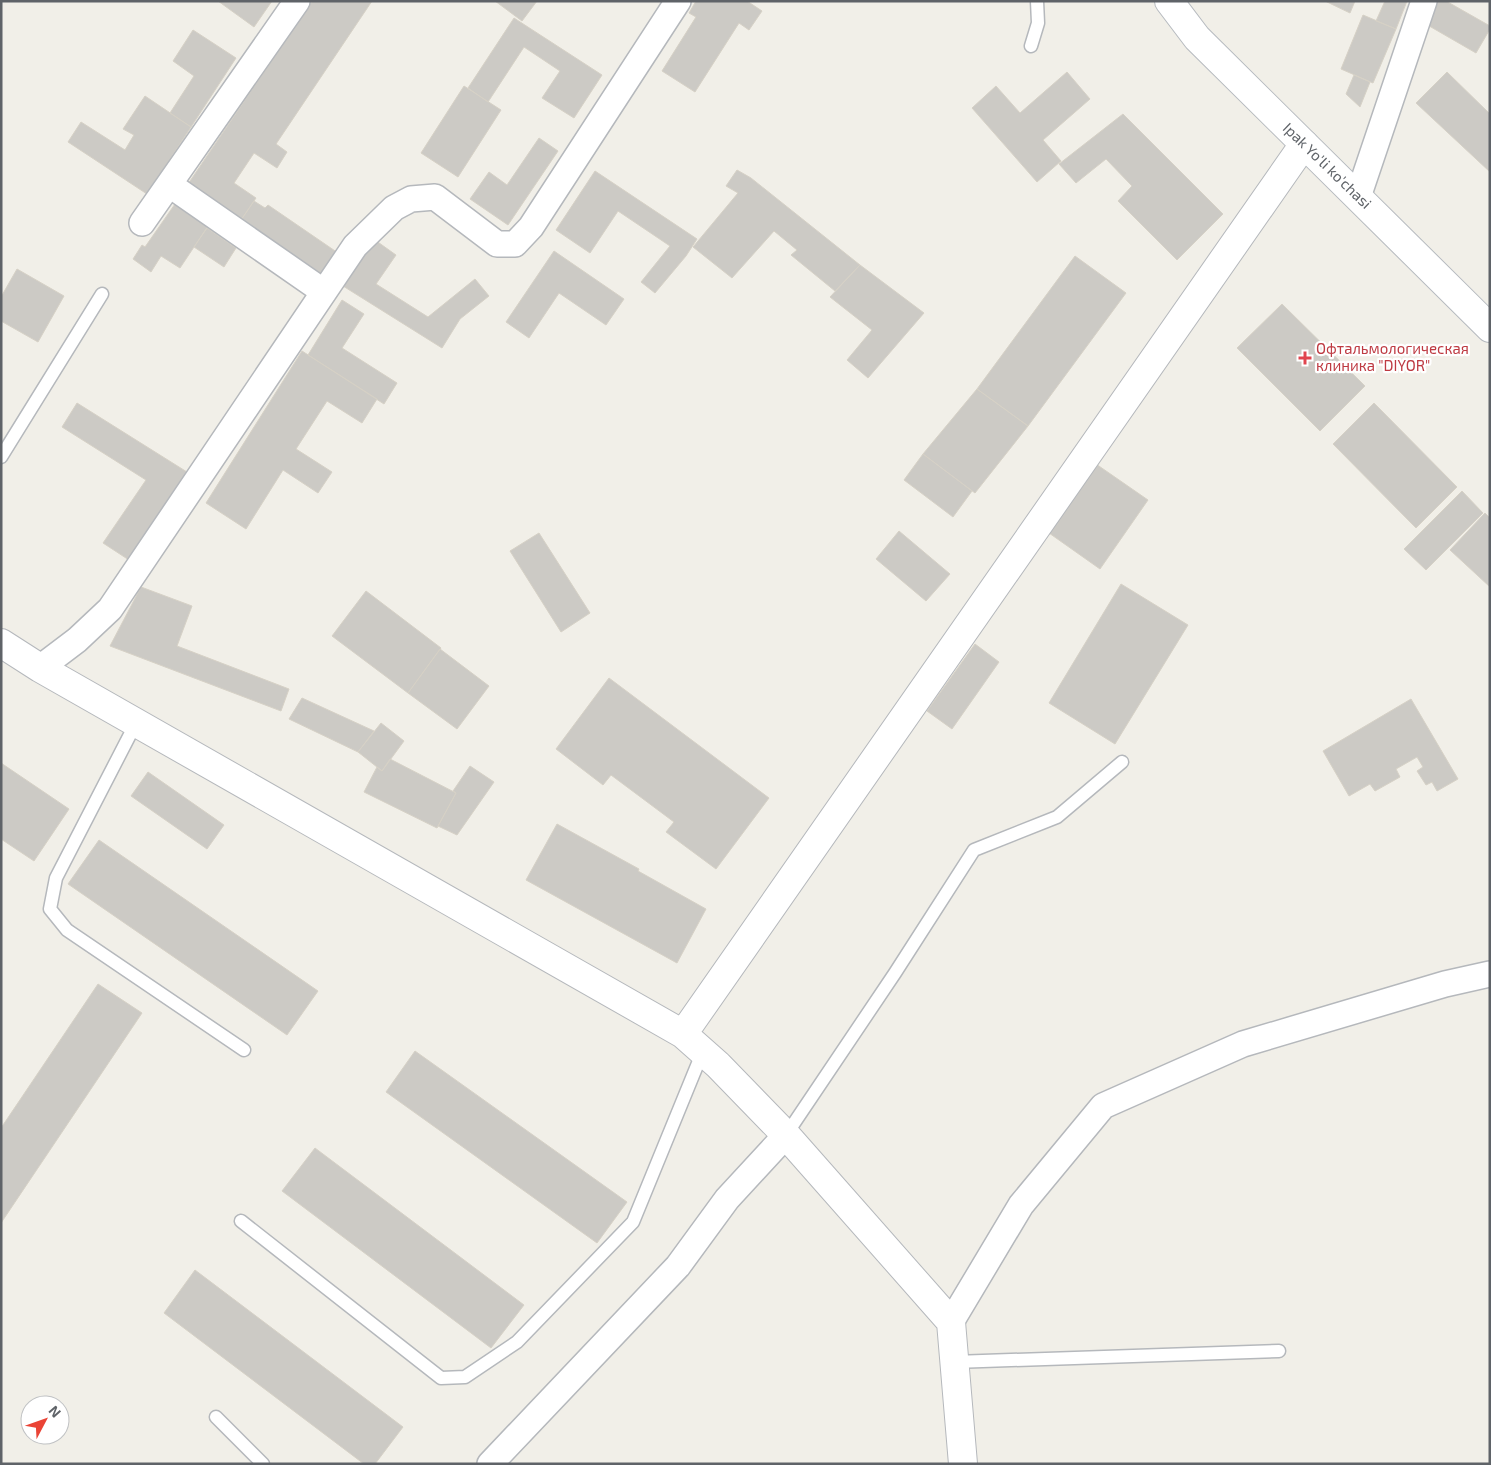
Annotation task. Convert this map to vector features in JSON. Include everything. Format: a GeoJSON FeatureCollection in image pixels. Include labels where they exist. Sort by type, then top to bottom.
{"type":"FeatureCollection","features":[{"type":"Feature","properties":{"kind":"street"},"geometry":{"type":"LineString","coordinates":[[142,223],[297,1]]}},
{"type":"Feature","properties":{"kind":"street"},"geometry":{"type":"LineString","coordinates":[[40,668],[77,640],[110,609],[355,246],[394,208],[410,199],[435,196],[498,244],[515,244],[531,226],[678,1]]}},
{"type":"Feature","properties":{"kind":"street","name":"Ipak Yo'li ko'chasi"},"geometry":{"type":"LineString","coordinates":[[1169,1],[1197,38],[1490,328]]}},
{"type":"Feature","properties":{"kind":"street"},"geometry":{"type":"LineString","coordinates":[[1358,197],[1424,1]]}},
{"type":"Feature","properties":{"kind":"street"},"geometry":{"type":"LineString","coordinates":[[693,1043],[1304,144]]}},
{"type":"Feature","properties":{"kind":"street"},"geometry":{"type":"LineString","coordinates":[[170,185],[324,292]]}},
{"type":"Feature","properties":{"kind":"street"},"geometry":{"type":"LineString","coordinates":[[1,643],[40,668],[693,1043],[786,1135],[951,1322]]}},
{"type":"Feature","properties":{"kind":"street"},"geometry":{"type":"LineString","coordinates":[[963,1464],[951,1322],[1021,1205],[1102,1106],[1243,1044],[1445,984],[1490,974]]}},
{"type":"Feature","properties":{"kind":"street"},"geometry":{"type":"LineString","coordinates":[[490,1464],[678,1266],[727,1199],[786,1135]]}},
{"type":"Feature","properties":{"kind":"lane"},"geometry":{"type":"LineString","coordinates":[[1031,46],[1038,23],[1037,1]]}},
{"type":"Feature","properties":{"kind":"lane"},"geometry":{"type":"LineString","coordinates":[[1,457],[102,294]]}},
{"type":"Feature","properties":{"kind":"lane"},"geometry":{"type":"LineString","coordinates":[[136,723],[56,878],[50,910],[67,930],[244,1050]]}},
{"type":"Feature","properties":{"kind":"lane"},"geometry":{"type":"LineString","coordinates":[[786,1135],[895,973],[974,850],[1057,818],[1122,762]]}},
{"type":"Feature","properties":{"kind":"lane"},"geometry":{"type":"LineString","coordinates":[[241,1221],[441,1378],[466,1377],[517,1342],[633,1222],[693,1043]]}},
{"type":"Feature","properties":{"kind":"lane"},"geometry":{"type":"LineString","coordinates":[[954,1362],[1279,1350]]}},
{"type":"Feature","properties":{"kind":"lane"},"geometry":{"type":"LineString","coordinates":[[216,1417],[263,1464]]}},
{"type":"Feature","properties":{"kind":"building"},"geometry":{"type":"Polygon","coordinates":[[[218,1],[272,1],[254,27],[218,1]]]}},
{"type":"Feature","properties":{"kind":"building"},"geometry":{"type":"Polygon","coordinates":[[[312,1],[372,1],[276,144],[287,152],[277,168],[254,153],[234,183],[256,198],[241,220],[188,184],[312,1]]]}},
{"type":"Feature","properties":{"kind":"building"},"geometry":{"type":"Polygon","coordinates":[[[495,1],[537,1],[522,21],[495,1]]]}},
{"type":"Feature","properties":{"kind":"building"},"geometry":{"type":"Polygon","coordinates":[[[696,1],[747,1],[762,11],[749,30],[739,23],[695,92],[662,71],[696,17],[689,13],[696,1]]]}},
{"type":"Feature","properties":{"kind":"building"},"geometry":{"type":"Polygon","coordinates":[[[1325,1],[1355,1],[1350,13],[1325,1]]]}},
{"type":"Feature","properties":{"kind":"building"},"geometry":{"type":"Polygon","coordinates":[[[1385,1],[1407,1],[1396,29],[1376,21],[1385,1]]]}},
{"type":"Feature","properties":{"kind":"building"},"geometry":{"type":"Polygon","coordinates":[[[1431,1],[1446,1],[1490,26],[1476,53],[1424,23],[1431,1]]]}},
{"type":"Feature","properties":{"kind":"building"},"geometry":{"type":"Polygon","coordinates":[[[1363,15],[1396,29],[1373,83],[1341,69],[1363,15]]]}},
{"type":"Feature","properties":{"kind":"building"},"geometry":{"type":"Polygon","coordinates":[[[514,18],[602,75],[574,118],[542,98],[560,71],[524,47],[488,102],[468,88],[514,18]]]}},
{"type":"Feature","properties":{"kind":"building"},"geometry":{"type":"Polygon","coordinates":[[[193,30],[236,58],[191,127],[170,113],[194,76],[173,61],[193,30]]]}},
{"type":"Feature","properties":{"kind":"building"},"geometry":{"type":"Polygon","coordinates":[[[1067,72],[1090,99],[1043,140],[1061,161],[1037,182],[972,108],[996,86],[1020,113],[1067,72]]]}},
{"type":"Feature","properties":{"kind":"building"},"geometry":{"type":"Polygon","coordinates":[[[1447,72],[1490,114],[1490,172],[1416,103],[1447,72]]]}},
{"type":"Feature","properties":{"kind":"building"},"geometry":{"type":"Polygon","coordinates":[[[1354,75],[1370,82],[1360,107],[1346,94],[1354,75]]]}},
{"type":"Feature","properties":{"kind":"building"},"geometry":{"type":"Polygon","coordinates":[[[464,86],[501,110],[458,177],[421,153],[464,86]]]}},
{"type":"Feature","properties":{"kind":"building"},"geometry":{"type":"Polygon","coordinates":[[[145,96],[191,127],[147,194],[68,142],[81,122],[125,150],[134,135],[123,129],[145,96]]]}},
{"type":"Feature","properties":{"kind":"building"},"geometry":{"type":"Polygon","coordinates":[[[1123,114],[1223,214],[1177,260],[1118,201],[1132,186],[1106,159],[1076,183],[1059,164],[1123,114]]]}},
{"type":"Feature","properties":{"kind":"building"},"geometry":{"type":"Polygon","coordinates":[[[539,138],[558,151],[508,225],[470,199],[489,172],[507,185],[539,138]]]}},
{"type":"Feature","properties":{"kind":"building"},"geometry":{"type":"Polygon","coordinates":[[[737,170],[751,178],[860,265],[835,291],[791,255],[797,250],[774,231],[732,278],[693,247],[738,193],[726,186],[737,170]]]}},
{"type":"Feature","properties":{"kind":"building"},"geometry":{"type":"Polygon","coordinates":[[[595,171],[697,239],[686,256],[655,293],[641,282],[670,246],[618,211],[590,253],[556,230],[595,171]]]}},
{"type":"Feature","properties":{"kind":"building"},"geometry":{"type":"Polygon","coordinates":[[[254,201],[265,208],[268,205],[341,255],[325,277],[241,220],[254,201]]]}},
{"type":"Feature","properties":{"kind":"building"},"geometry":{"type":"Polygon","coordinates":[[[175,204],[208,226],[180,268],[161,256],[151,272],[133,259],[142,245],[145,247],[175,204]]]}},
{"type":"Feature","properties":{"kind":"building"},"geometry":{"type":"Polygon","coordinates":[[[207,228],[236,248],[224,267],[194,247],[207,228]]]}},
{"type":"Feature","properties":{"kind":"building"},"geometry":{"type":"Polygon","coordinates":[[[375,240],[396,255],[376,284],[428,317],[475,279],[489,296],[460,319],[442,348],[343,286],[375,240]]]}},
{"type":"Feature","properties":{"kind":"building"},"geometry":{"type":"Polygon","coordinates":[[[554,251],[624,299],[606,325],[559,293],[529,338],[506,322],[554,251]]]}},
{"type":"Feature","properties":{"kind":"building"},"geometry":{"type":"Polygon","coordinates":[[[1075,256],[1126,293],[1028,426],[977,389],[1075,256]]]}},
{"type":"Feature","properties":{"kind":"building"},"geometry":{"type":"Polygon","coordinates":[[[860,265],[924,313],[868,378],[847,360],[872,330],[830,297],[860,265]]]}},
{"type":"Feature","properties":{"kind":"building"},"geometry":{"type":"Polygon","coordinates":[[[17,269],[64,296],[38,342],[1,321],[1,297],[17,269]]]}},
{"type":"Feature","properties":{"kind":"building"},"geometry":{"type":"Polygon","coordinates":[[[342,300],[364,314],[342,348],[397,383],[384,404],[308,355],[342,300]]]}},
{"type":"Feature","properties":{"kind":"building"},"geometry":{"type":"Polygon","coordinates":[[[1282,304],[1365,386],[1320,431],[1237,348],[1282,304]]]}},
{"type":"Feature","properties":{"kind":"building"},"geometry":{"type":"Polygon","coordinates":[[[302,351],[377,399],[362,423],[327,401],[296,449],[332,472],[318,493],[283,470],[246,529],[206,503],[302,351]]]}},
{"type":"Feature","properties":{"kind":"building"},"geometry":{"type":"Polygon","coordinates":[[[977,389],[1028,426],[975,493],[923,454],[977,389]]]}},
{"type":"Feature","properties":{"kind":"building"},"geometry":{"type":"Polygon","coordinates":[[[77,403],[187,472],[129,560],[103,543],[146,480],[62,427],[77,403]]]}},
{"type":"Feature","properties":{"kind":"building"},"geometry":{"type":"Polygon","coordinates":[[[1374,403],[1457,487],[1416,528],[1333,444],[1374,403]]]}},
{"type":"Feature","properties":{"kind":"building"},"geometry":{"type":"Polygon","coordinates":[[[923,454],[972,491],[953,517],[904,480],[923,454]]]}},
{"type":"Feature","properties":{"kind":"building"},"geometry":{"type":"Polygon","coordinates":[[[1096,464],[1148,500],[1100,569],[1049,533],[1096,464]]]}},
{"type":"Feature","properties":{"kind":"building"},"geometry":{"type":"Polygon","coordinates":[[[1462,491],[1483,513],[1426,570],[1404,549],[1462,491]]]}},
{"type":"Feature","properties":{"kind":"building"},"geometry":{"type":"Polygon","coordinates":[[[1485,513],[1490,518],[1490,587],[1450,550],[1485,513]]]}},
{"type":"Feature","properties":{"kind":"building"},"geometry":{"type":"Polygon","coordinates":[[[899,531],[950,574],[926,601],[876,559],[899,531]]]}},
{"type":"Feature","properties":{"kind":"building"},"geometry":{"type":"Polygon","coordinates":[[[539,533],[590,613],[561,632],[510,551],[539,533]]]}},
{"type":"Feature","properties":{"kind":"building"},"geometry":{"type":"Polygon","coordinates":[[[1121,584],[1188,625],[1115,744],[1049,703],[1121,584]]]}},
{"type":"Feature","properties":{"kind":"building"},"geometry":{"type":"Polygon","coordinates":[[[141,587],[192,606],[177,646],[289,689],[281,711],[110,646],[141,587]]]}},
{"type":"Feature","properties":{"kind":"building"},"geometry":{"type":"Polygon","coordinates":[[[366,591],[441,648],[408,693],[332,636],[366,591]]]}},
{"type":"Feature","properties":{"kind":"building"},"geometry":{"type":"Polygon","coordinates":[[[975,644],[999,662],[952,729],[927,711],[975,644]]]}},
{"type":"Feature","properties":{"kind":"building"},"geometry":{"type":"Polygon","coordinates":[[[440,649],[489,686],[457,729],[408,693],[440,649]]]}},
{"type":"Feature","properties":{"kind":"building"},"geometry":{"type":"Polygon","coordinates":[[[609,678],[769,798],[716,869],[666,832],[674,822],[611,775],[603,785],[556,749],[609,678]]]}},
{"type":"Feature","properties":{"kind":"building"},"geometry":{"type":"Polygon","coordinates":[[[302,698],[374,731],[358,752],[289,719],[302,698]]]}},
{"type":"Feature","properties":{"kind":"building"},"geometry":{"type":"Polygon","coordinates":[[[1411,699],[1458,779],[1437,791],[1432,782],[1426,785],[1417,771],[1423,767],[1417,757],[1396,769],[1400,777],[1375,791],[1370,784],[1349,796],[1323,751],[1411,699]]]}},
{"type":"Feature","properties":{"kind":"building"},"geometry":{"type":"Polygon","coordinates":[[[381,723],[404,741],[382,771],[358,752],[381,723]]]}},
{"type":"Feature","properties":{"kind":"building"},"geometry":{"type":"Polygon","coordinates":[[[390,759],[456,793],[437,828],[364,792],[377,767],[382,771],[390,759]]]}},
{"type":"Feature","properties":{"kind":"building"},"geometry":{"type":"Polygon","coordinates":[[[1,763],[69,809],[34,861],[1,839],[1,763]]]}},
{"type":"Feature","properties":{"kind":"building"},"geometry":{"type":"Polygon","coordinates":[[[470,766],[494,782],[457,835],[438,826],[456,793],[453,791],[470,766]]]}},
{"type":"Feature","properties":{"kind":"building"},"geometry":{"type":"Polygon","coordinates":[[[148,772],[224,825],[207,849],[131,796],[148,772]]]}},
{"type":"Feature","properties":{"kind":"building"},"geometry":{"type":"Polygon","coordinates":[[[557,824],[639,869],[638,871],[706,909],[677,963],[526,880],[557,824]]]}},
{"type":"Feature","properties":{"kind":"building"},"geometry":{"type":"Polygon","coordinates":[[[99,840],[318,991],[287,1035],[68,884],[99,840]]]}},
{"type":"Feature","properties":{"kind":"building"},"geometry":{"type":"Polygon","coordinates":[[[98,984],[142,1013],[1,1223],[1,1128],[98,984]]]}},
{"type":"Feature","properties":{"kind":"building"},"geometry":{"type":"Polygon","coordinates":[[[415,1051],[627,1202],[597,1243],[386,1092],[415,1051]]]}},
{"type":"Feature","properties":{"kind":"building"},"geometry":{"type":"Polygon","coordinates":[[[315,1148],[524,1305],[491,1348],[282,1191],[315,1148]]]}},
{"type":"Feature","properties":{"kind":"building"},"geometry":{"type":"Polygon","coordinates":[[[195,1270],[403,1427],[375,1464],[364,1464],[164,1313],[195,1270]]]}},
{"type":"Feature","properties":{"kind":"place","name":"Офтальмологическая клиника \"DIYOR\""},"geometry":{"type":"Point","coordinates":[1305,358]}}]}
